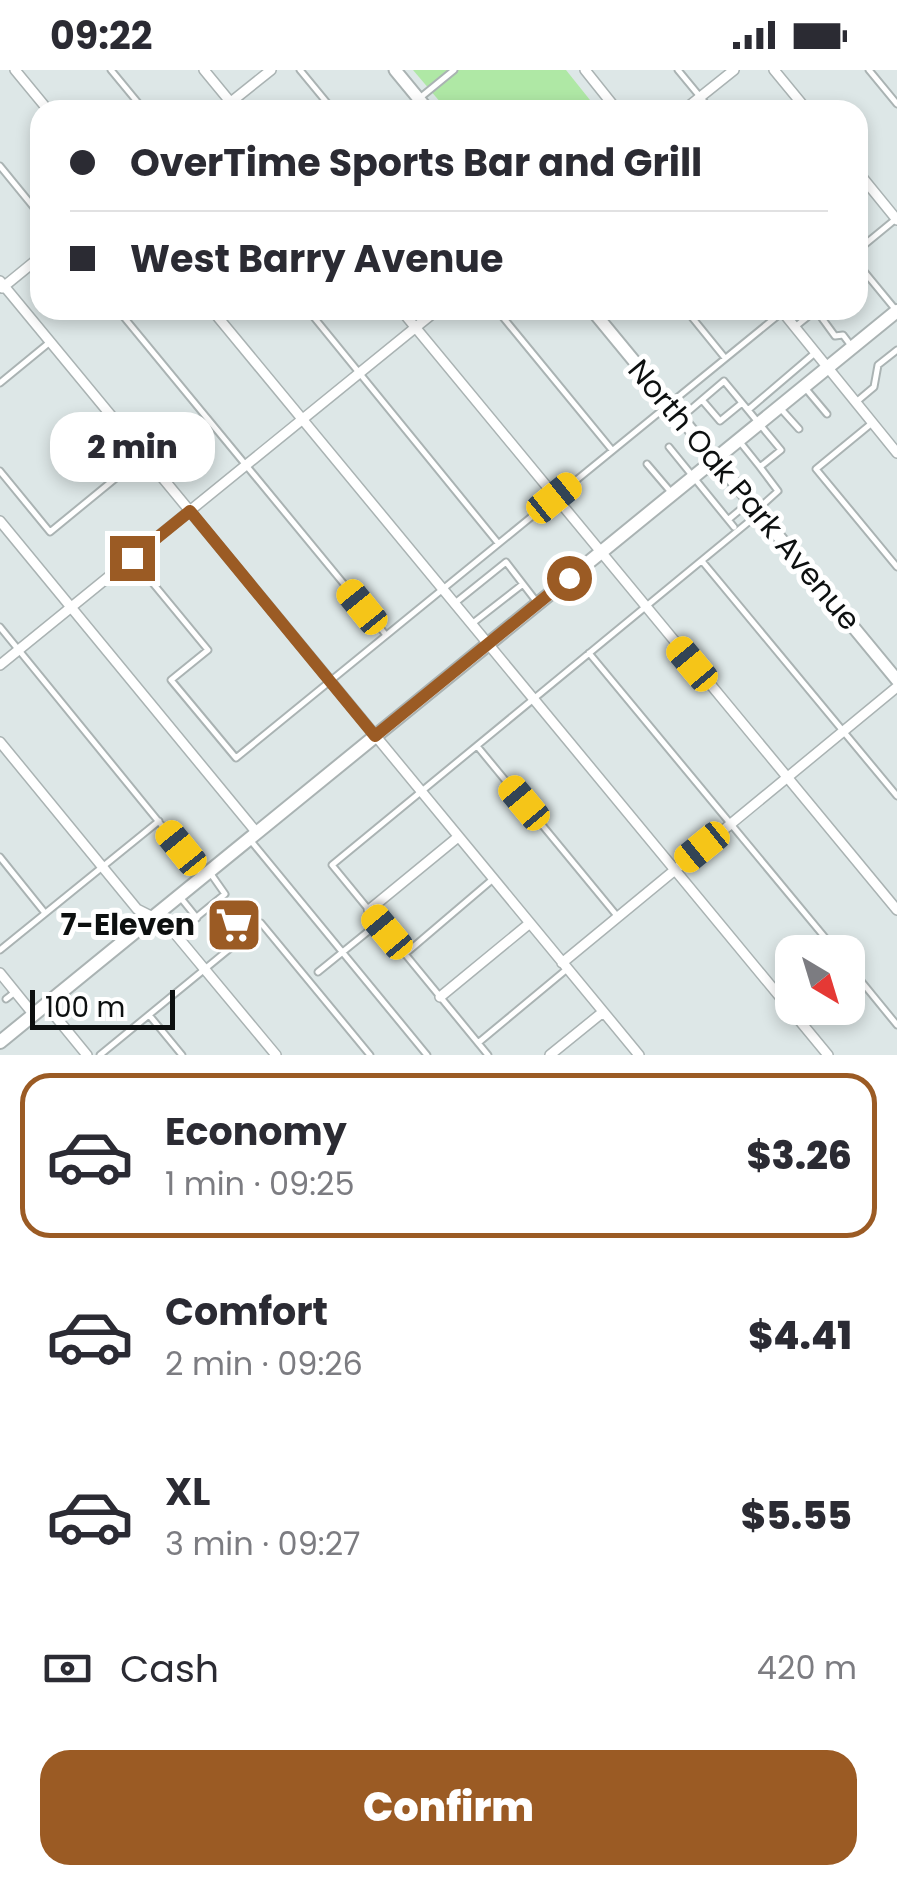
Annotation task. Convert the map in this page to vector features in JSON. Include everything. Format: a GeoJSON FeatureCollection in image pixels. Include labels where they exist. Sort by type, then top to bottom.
{"type":"FeatureCollection","features":[{"type":"Feature","properties":{"kind":"main road"},"geometry":{"type":"LineString","coordinates":[[0,1042],[897,311]]}},
{"type":"Feature","properties":{"kind":"street"},"geometry":{"type":"LineString","coordinates":[[15,70],[40,100]]}},
{"type":"Feature","properties":{"kind":"street"},"geometry":{"type":"LineString","coordinates":[[204,70],[229,100]]}},
{"type":"Feature","properties":{"kind":"street"},"geometry":{"type":"LineString","coordinates":[[240,100],[270,70]]}},
{"type":"Feature","properties":{"kind":"street"},"geometry":{"type":"LineString","coordinates":[[395,70],[418,98]]}},
{"type":"Feature","properties":{"kind":"street"},"geometry":{"type":"LineString","coordinates":[[584,70],[610,100]]}},
{"type":"Feature","properties":{"kind":"street"},"geometry":{"type":"LineString","coordinates":[[696,100],[734,70]]}},
{"type":"Feature","properties":{"kind":"street"},"geometry":{"type":"LineString","coordinates":[[774,70],[799,100]]}},
{"type":"Feature","properties":{"kind":"street"},"geometry":{"type":"LineString","coordinates":[[868,184],[897,219]]}},
{"type":"Feature","properties":{"kind":"street"},"geometry":{"type":"LineString","coordinates":[[30,264],[1,286],[30,319]]}},
{"type":"Feature","properties":{"kind":"street"},"geometry":{"type":"LineString","coordinates":[[31,320],[639,1055]]}},
{"type":"Feature","properties":{"kind":"street"},"geometry":{"type":"LineString","coordinates":[[220,320],[828,1055]]}},
{"type":"Feature","properties":{"kind":"street"},"geometry":{"type":"LineString","coordinates":[[409,320],[897,910]]}},
{"type":"Feature","properties":{"kind":"street"},"geometry":{"type":"LineString","coordinates":[[0,665],[425,320]]}},
{"type":"Feature","properties":{"kind":"street","name":"North Oak Park Avenue"},"geometry":{"type":"LineString","coordinates":[[600,320],[897,683]]}},
{"type":"Feature","properties":{"kind":"street"},"geometry":{"type":"LineString","coordinates":[[790,320],[872,423],[893,440],[897,454]]}},
{"type":"Feature","properties":{"kind":"street"},"geometry":{"type":"LineString","coordinates":[[0,522],[253,836]]}},
{"type":"Feature","properties":{"kind":"street"},"geometry":{"type":"LineString","coordinates":[[565,966],[897,683]]}},
{"type":"Feature","properties":{"kind":"street"},"geometry":{"type":"LineString","coordinates":[[0,742],[138,909],[176,934],[276,1055]]}},
{"type":"Feature","properties":{"kind":"street"},"geometry":{"type":"LineString","coordinates":[[368,910],[458,837]]}},
{"type":"Feature","properties":{"kind":"street"},"geometry":{"type":"LineString","coordinates":[[440,997],[530,923]]}},
{"type":"Feature","properties":{"kind":"street"},"geometry":{"type":"LineString","coordinates":[[0,972],[34,1014]]}},
{"type":"Feature","properties":{"kind":"street"},"geometry":{"type":"LineString","coordinates":[[46,1005],[88,1055]]}},
{"type":"Feature","properties":{"kind":"street"},"geometry":{"type":"LineString","coordinates":[[550,1055],[603,1012]]}},
{"type":"Feature","properties":{"kind":"lane"},"geometry":{"type":"LineString","coordinates":[[111,70],[136,100]]}},
{"type":"Feature","properties":{"kind":"lane"},"geometry":{"type":"LineString","coordinates":[[300,70],[325,100]]}},
{"type":"Feature","properties":{"kind":"lane"},"geometry":{"type":"LineString","coordinates":[[418,98],[454,70]]}},
{"type":"Feature","properties":{"kind":"lane"},"geometry":{"type":"LineString","coordinates":[[678,70],[703,100]]}},
{"type":"Feature","properties":{"kind":"lane"},"geometry":{"type":"LineString","coordinates":[[869,70],[897,104]]}},
{"type":"Feature","properties":{"kind":"lane"},"geometry":{"type":"LineString","coordinates":[[0,166],[30,203]]}},
{"type":"Feature","properties":{"kind":"lane"},"geometry":{"type":"LineString","coordinates":[[868,242],[897,219]]}},
{"type":"Feature","properties":{"kind":"lane"},"geometry":{"type":"LineString","coordinates":[[868,276],[897,311]]}},
{"type":"Feature","properties":{"kind":"lane"},"geometry":{"type":"LineString","coordinates":[[126,320],[386,635]]}},
{"type":"Feature","properties":{"kind":"lane"},"geometry":{"type":"LineString","coordinates":[[316,320],[498,543]]}},
{"type":"Feature","properties":{"kind":"lane"},"geometry":{"type":"LineString","coordinates":[[505,320],[612,450]]}},
{"type":"Feature","properties":{"kind":"lane"},"geometry":{"type":"LineString","coordinates":[[694,320],[726,358]]}},
{"type":"Feature","properties":{"kind":"lane"},"geometry":{"type":"LineString","coordinates":[[132,558],[208,650],[171,680],[236,758],[771,320]]}},
{"type":"Feature","properties":{"kind":"lane"},"geometry":{"type":"LineString","coordinates":[[795,327],[804,320]]}},
{"type":"Feature","properties":{"kind":"lane"},"geometry":{"type":"LineString","coordinates":[[823,320],[835,336],[842,335],[852,348]]}},
{"type":"Feature","properties":{"kind":"lane"},"geometry":{"type":"LineString","coordinates":[[0,383],[50,342]]}},
{"type":"Feature","properties":{"kind":"lane"},"geometry":{"type":"LineString","coordinates":[[856,403],[874,388],[878,365],[897,350]]}},
{"type":"Feature","properties":{"kind":"lane"},"geometry":{"type":"LineString","coordinates":[[748,410],[816,352]]}},
{"type":"Feature","properties":{"kind":"lane"},"geometry":{"type":"LineString","coordinates":[[680,418],[724,381],[780,450],[760,466]]}},
{"type":"Feature","properties":{"kind":"lane"},"geometry":{"type":"LineString","coordinates":[[804,386],[827,414]]}},
{"type":"Feature","properties":{"kind":"lane"},"geometry":{"type":"LineString","coordinates":[[702,400],[720,421],[742,403]]}},
{"type":"Feature","properties":{"kind":"lane"},"geometry":{"type":"LineString","coordinates":[[779,407],[799,429]]}},
{"type":"Feature","properties":{"kind":"lane"},"geometry":{"type":"LineString","coordinates":[[872,423],[816,469],[897,567]]}},
{"type":"Feature","properties":{"kind":"lane"},"geometry":{"type":"LineString","coordinates":[[488,1055],[332,865],[702,561],[778,491],[738,440]]}},
{"type":"Feature","properties":{"kind":"lane"},"geometry":{"type":"LineString","coordinates":[[669,447],[734,527]]}},
{"type":"Feature","properties":{"kind":"lane"},"geometry":{"type":"LineString","coordinates":[[0,471],[50,532],[144,455]]}},
{"type":"Feature","properties":{"kind":"lane"},"geometry":{"type":"LineString","coordinates":[[648,464],[672,494]]}},
{"type":"Feature","properties":{"kind":"lane"},"geometry":{"type":"LineString","coordinates":[[728,520],[755,509]]}},
{"type":"Feature","properties":{"kind":"lane"},"geometry":{"type":"LineString","coordinates":[[702,561],[897,796]]}},
{"type":"Feature","properties":{"kind":"lane"},"geometry":{"type":"LineString","coordinates":[[454,604],[506,562],[538,604]]}},
{"type":"Feature","properties":{"kind":"lane"},"geometry":{"type":"LineString","coordinates":[[470,625],[523,584]]}},
{"type":"Feature","properties":{"kind":"lane"},"geometry":{"type":"LineString","coordinates":[[0,626],[159,821],[226,894],[176,934]]}},
{"type":"Feature","properties":{"kind":"lane"},"geometry":{"type":"LineString","coordinates":[[590,653],[823,935]]}},
{"type":"Feature","properties":{"kind":"lane"},"geometry":{"type":"LineString","coordinates":[[476,746],[618,917]]}},
{"type":"Feature","properties":{"kind":"lane"},"geometry":{"type":"LineString","coordinates":[[0,950],[159,821]]}},
{"type":"Feature","properties":{"kind":"lane"},"geometry":{"type":"LineString","coordinates":[[253,836],[427,1055]]}},
{"type":"Feature","properties":{"kind":"lane"},"geometry":{"type":"LineString","coordinates":[[0,857],[46,913]]}},
{"type":"Feature","properties":{"kind":"lane"},"geometry":{"type":"LineString","coordinates":[[405,954],[494,880]]}},
{"type":"Feature","properties":{"kind":"lane"},"geometry":{"type":"LineString","coordinates":[[179,896],[197,918]]}},
{"type":"Feature","properties":{"kind":"lane"},"geometry":{"type":"LineString","coordinates":[[100,1055],[261,923],[370,1055]]}},
{"type":"Feature","properties":{"kind":"lane"},"geometry":{"type":"LineString","coordinates":[[318,972],[371,929]]}},
{"type":"Feature","properties":{"kind":"lane"},"geometry":{"type":"LineString","coordinates":[[478,1043],[565,966]]}},
{"type":"Feature","properties":{"kind":"lane"},"geometry":{"type":"LineString","coordinates":[[865,985],[897,1024]]}},
{"type":"Feature","properties":{"kind":"lane"},"geometry":{"type":"LineString","coordinates":[[6,999],[16,992]]}},
{"type":"Feature","properties":{"kind":"lane"},"geometry":{"type":"LineString","coordinates":[[149,1015],[182,1055]]}},
{"type":"Feature","properties":{"kind":"green space"},"geometry":{"type":"Polygon","coordinates":[[[413,70],[566,70],[590,100],[438,100],[413,70]]]}},
{"type":"Feature","properties":{"kind":"place","name":"7-Eleven"},"geometry":{"type":"Point","coordinates":[234,925]}},
{"type":"Feature","properties":{"kind":"route"},"geometry":{"type":"LineString","coordinates":[[132,558],[190,511],[375,736],[569,578]]}}]}
